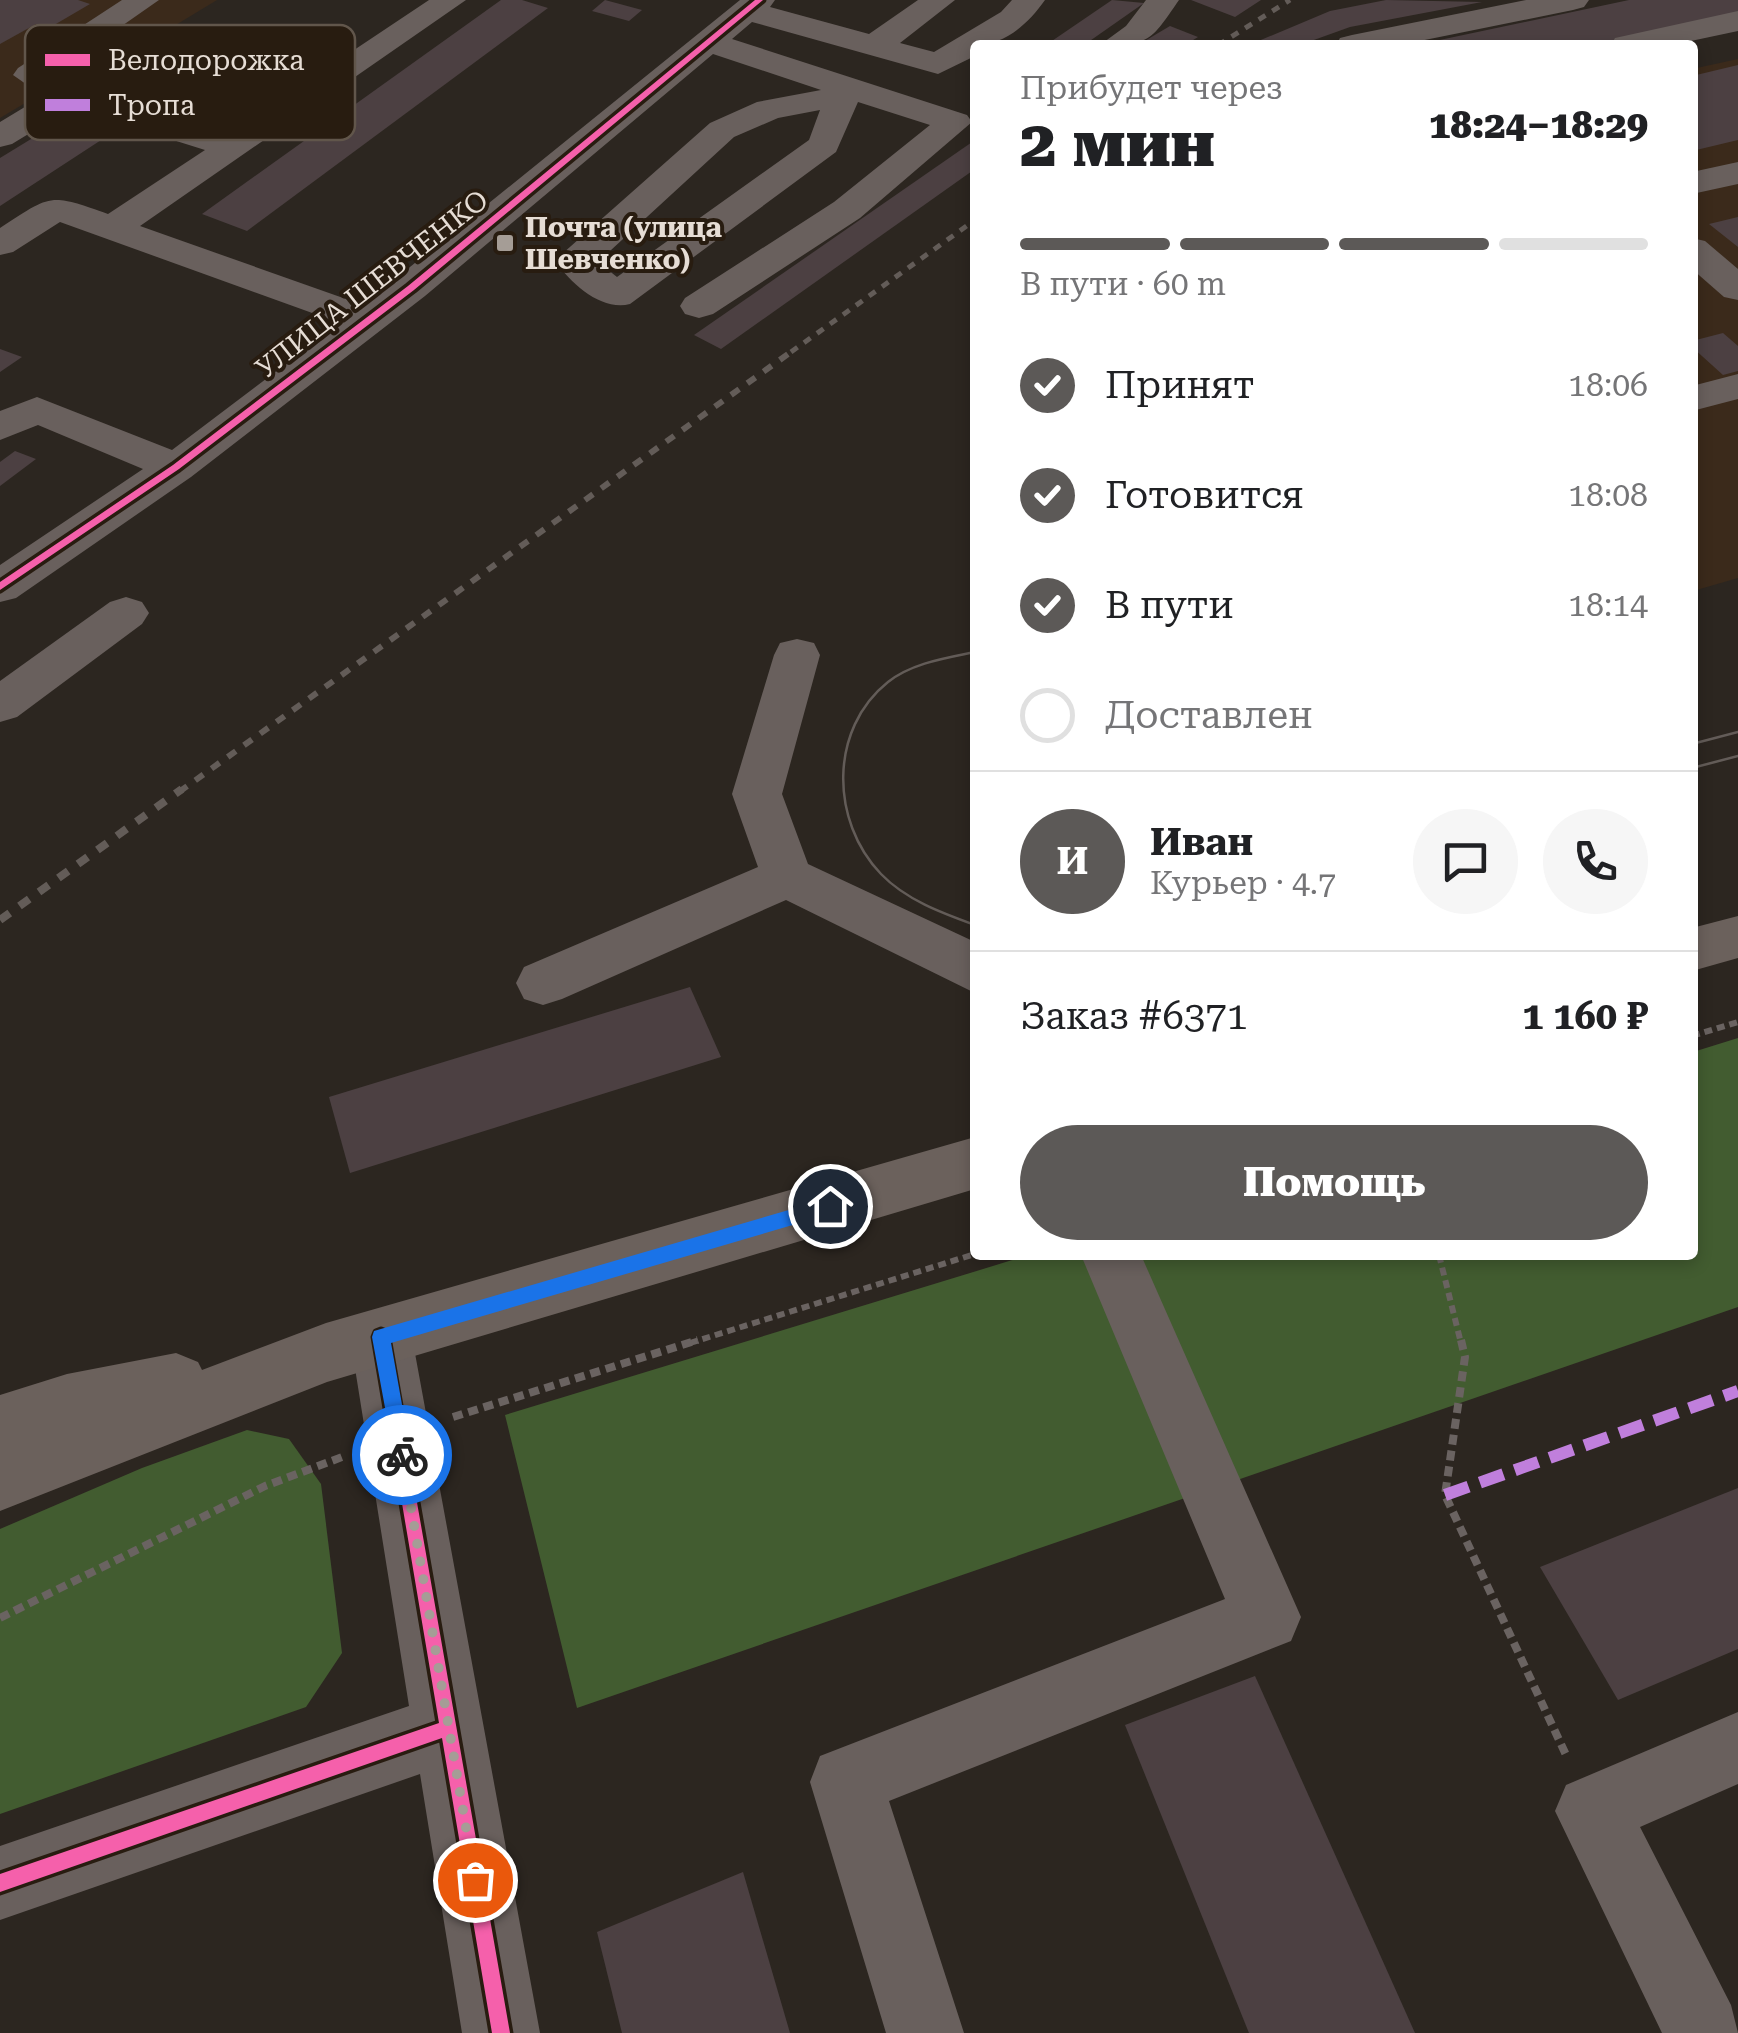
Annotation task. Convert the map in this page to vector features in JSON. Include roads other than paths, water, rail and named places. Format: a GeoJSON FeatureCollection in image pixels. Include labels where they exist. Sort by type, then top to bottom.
{"type":"FeatureCollection","features":[{"type":"Feature","properties":{"kind":"main road"},"geometry":{"type":"LineString","coordinates":[[1698,948],[1738,937]]}},
{"type":"Feature","properties":{"kind":"main road"},"geometry":{"type":"LineString","coordinates":[[0,1480],[354,1345],[970,1164]]}},
{"type":"Feature","properties":{"kind":"main road"},"geometry":{"type":"LineString","coordinates":[[0,1426],[66,1405],[354,1345]]}},
{"type":"Feature","properties":{"kind":"street"},"geometry":{"type":"LineString","coordinates":[[106,25],[144,0]]}},
{"type":"Feature","properties":{"kind":"street"},"geometry":{"type":"LineString","coordinates":[[355,64],[450,0]]}},
{"type":"Feature","properties":{"kind":"street"},"geometry":{"type":"LineString","coordinates":[[873,46],[939,0]]}},
{"type":"Feature","properties":{"kind":"street"},"geometry":{"type":"LineString","coordinates":[[977,40],[1012,19],[1028,0]]}},
{"type":"Feature","properties":{"kind":"street"},"geometry":{"type":"LineString","coordinates":[[1125,40],[1137,33],[1163,0]]}},
{"type":"Feature","properties":{"kind":"street"},"geometry":{"type":"LineString","coordinates":[[1377,40],[1573,0]]}},
{"type":"Feature","properties":{"kind":"street"},"geometry":{"type":"LineString","coordinates":[[753,5],[938,64],[970,45]]}},
{"type":"Feature","properties":{"kind":"street","name":"УЛИЦА ШЕВЧЕНКО"},"geometry":{"type":"LineString","coordinates":[[0,587],[176,466],[368,320],[753,5]]}},
{"type":"Feature","properties":{"kind":"street"},"geometry":{"type":"LineString","coordinates":[[1649,40],[1738,20]]}},
{"type":"Feature","properties":{"kind":"street"},"geometry":{"type":"LineString","coordinates":[[708,42],[847,91],[965,119]]}},
{"type":"Feature","properties":{"kind":"street"},"geometry":{"type":"LineString","coordinates":[[847,91],[824,145],[616,296],[575,262],[722,130],[768,109],[847,91]]}},
{"type":"Feature","properties":{"kind":"street"},"geometry":{"type":"LineString","coordinates":[[699,306],[848,210],[965,119]]}},
{"type":"Feature","properties":{"kind":"street"},"geometry":{"type":"LineString","coordinates":[[0,137],[25,122]]}},
{"type":"Feature","properties":{"kind":"street"},"geometry":{"type":"LineString","coordinates":[[209,140],[232,147]]}},
{"type":"Feature","properties":{"kind":"street"},"geometry":{"type":"LineString","coordinates":[[112,228],[242,140]]}},
{"type":"Feature","properties":{"kind":"street"},"geometry":{"type":"LineString","coordinates":[[1698,182],[1738,173]]}},
{"type":"Feature","properties":{"kind":"street"},"geometry":{"type":"LineString","coordinates":[[0,244],[56,208],[368,320]]}},
{"type":"Feature","properties":{"kind":"street"},"geometry":{"type":"LineString","coordinates":[[1698,254],[1738,289]]}},
{"type":"Feature","properties":{"kind":"street"},"geometry":{"type":"LineString","coordinates":[[1698,397],[1738,386]]}},
{"type":"Feature","properties":{"kind":"street"},"geometry":{"type":"LineString","coordinates":[[0,427],[37,410],[176,466]]}},
{"type":"Feature","properties":{"kind":"street"},"geometry":{"type":"LineString","coordinates":[[0,705],[126,614]]}},
{"type":"Feature","properties":{"kind":"street"},"geometry":{"type":"LineString","coordinates":[[797,654],[757,794],[788,877],[970,963]]}},
{"type":"Feature","properties":{"kind":"street"},"geometry":{"type":"LineString","coordinates":[[543,984],[788,877]]}},
{"type":"Feature","properties":{"kind":"street"},"geometry":{"type":"LineString","coordinates":[[925,2033],[846,1782],[1267,1617],[1113,1260]]}},
{"type":"Feature","properties":{"kind":"street"},"geometry":{"type":"LineString","coordinates":[[354,1345],[398,1436],[501,2033]]}},
{"type":"Feature","properties":{"kind":"street"},"geometry":{"type":"LineString","coordinates":[[0,1883],[449,1728]]}},
{"type":"Feature","properties":{"kind":"street"},"geometry":{"type":"LineString","coordinates":[[1703,2033],[1592,1811],[1738,1748]]}},
{"type":"Feature","properties":{"kind":"tram line"},"geometry":{"type":"LineString","coordinates":[[970,653],[918,666],[888,682],[855,724],[846,749],[843,776],[852,828],[881,874],[913,898],[970,923]]}},
{"type":"Feature","properties":{"kind":"tram line"},"geometry":{"type":"LineString","coordinates":[[1698,742],[1738,732]]}},
{"type":"Feature","properties":{"kind":"tram line"},"geometry":{"type":"LineString","coordinates":[[1698,766],[1738,756]]}},
{"type":"Feature","properties":{"kind":"railway"},"geometry":{"type":"LineString","coordinates":[[1226,40],[1290,0]]}},
{"type":"Feature","properties":{"kind":"railway"},"geometry":{"type":"LineString","coordinates":[[791,352],[970,224]]}},
{"type":"Feature","properties":{"kind":"railway"},"geometry":{"type":"LineString","coordinates":[[179,792],[795,349]]}},
{"type":"Feature","properties":{"kind":"railway"},"geometry":{"type":"LineString","coordinates":[[0,920],[182,789]]}},
{"type":"Feature","properties":{"kind":"place","name":"Почта (улица Шевченко)"},"geometry":{"type":"Point","coordinates":[505,243]}}]}
